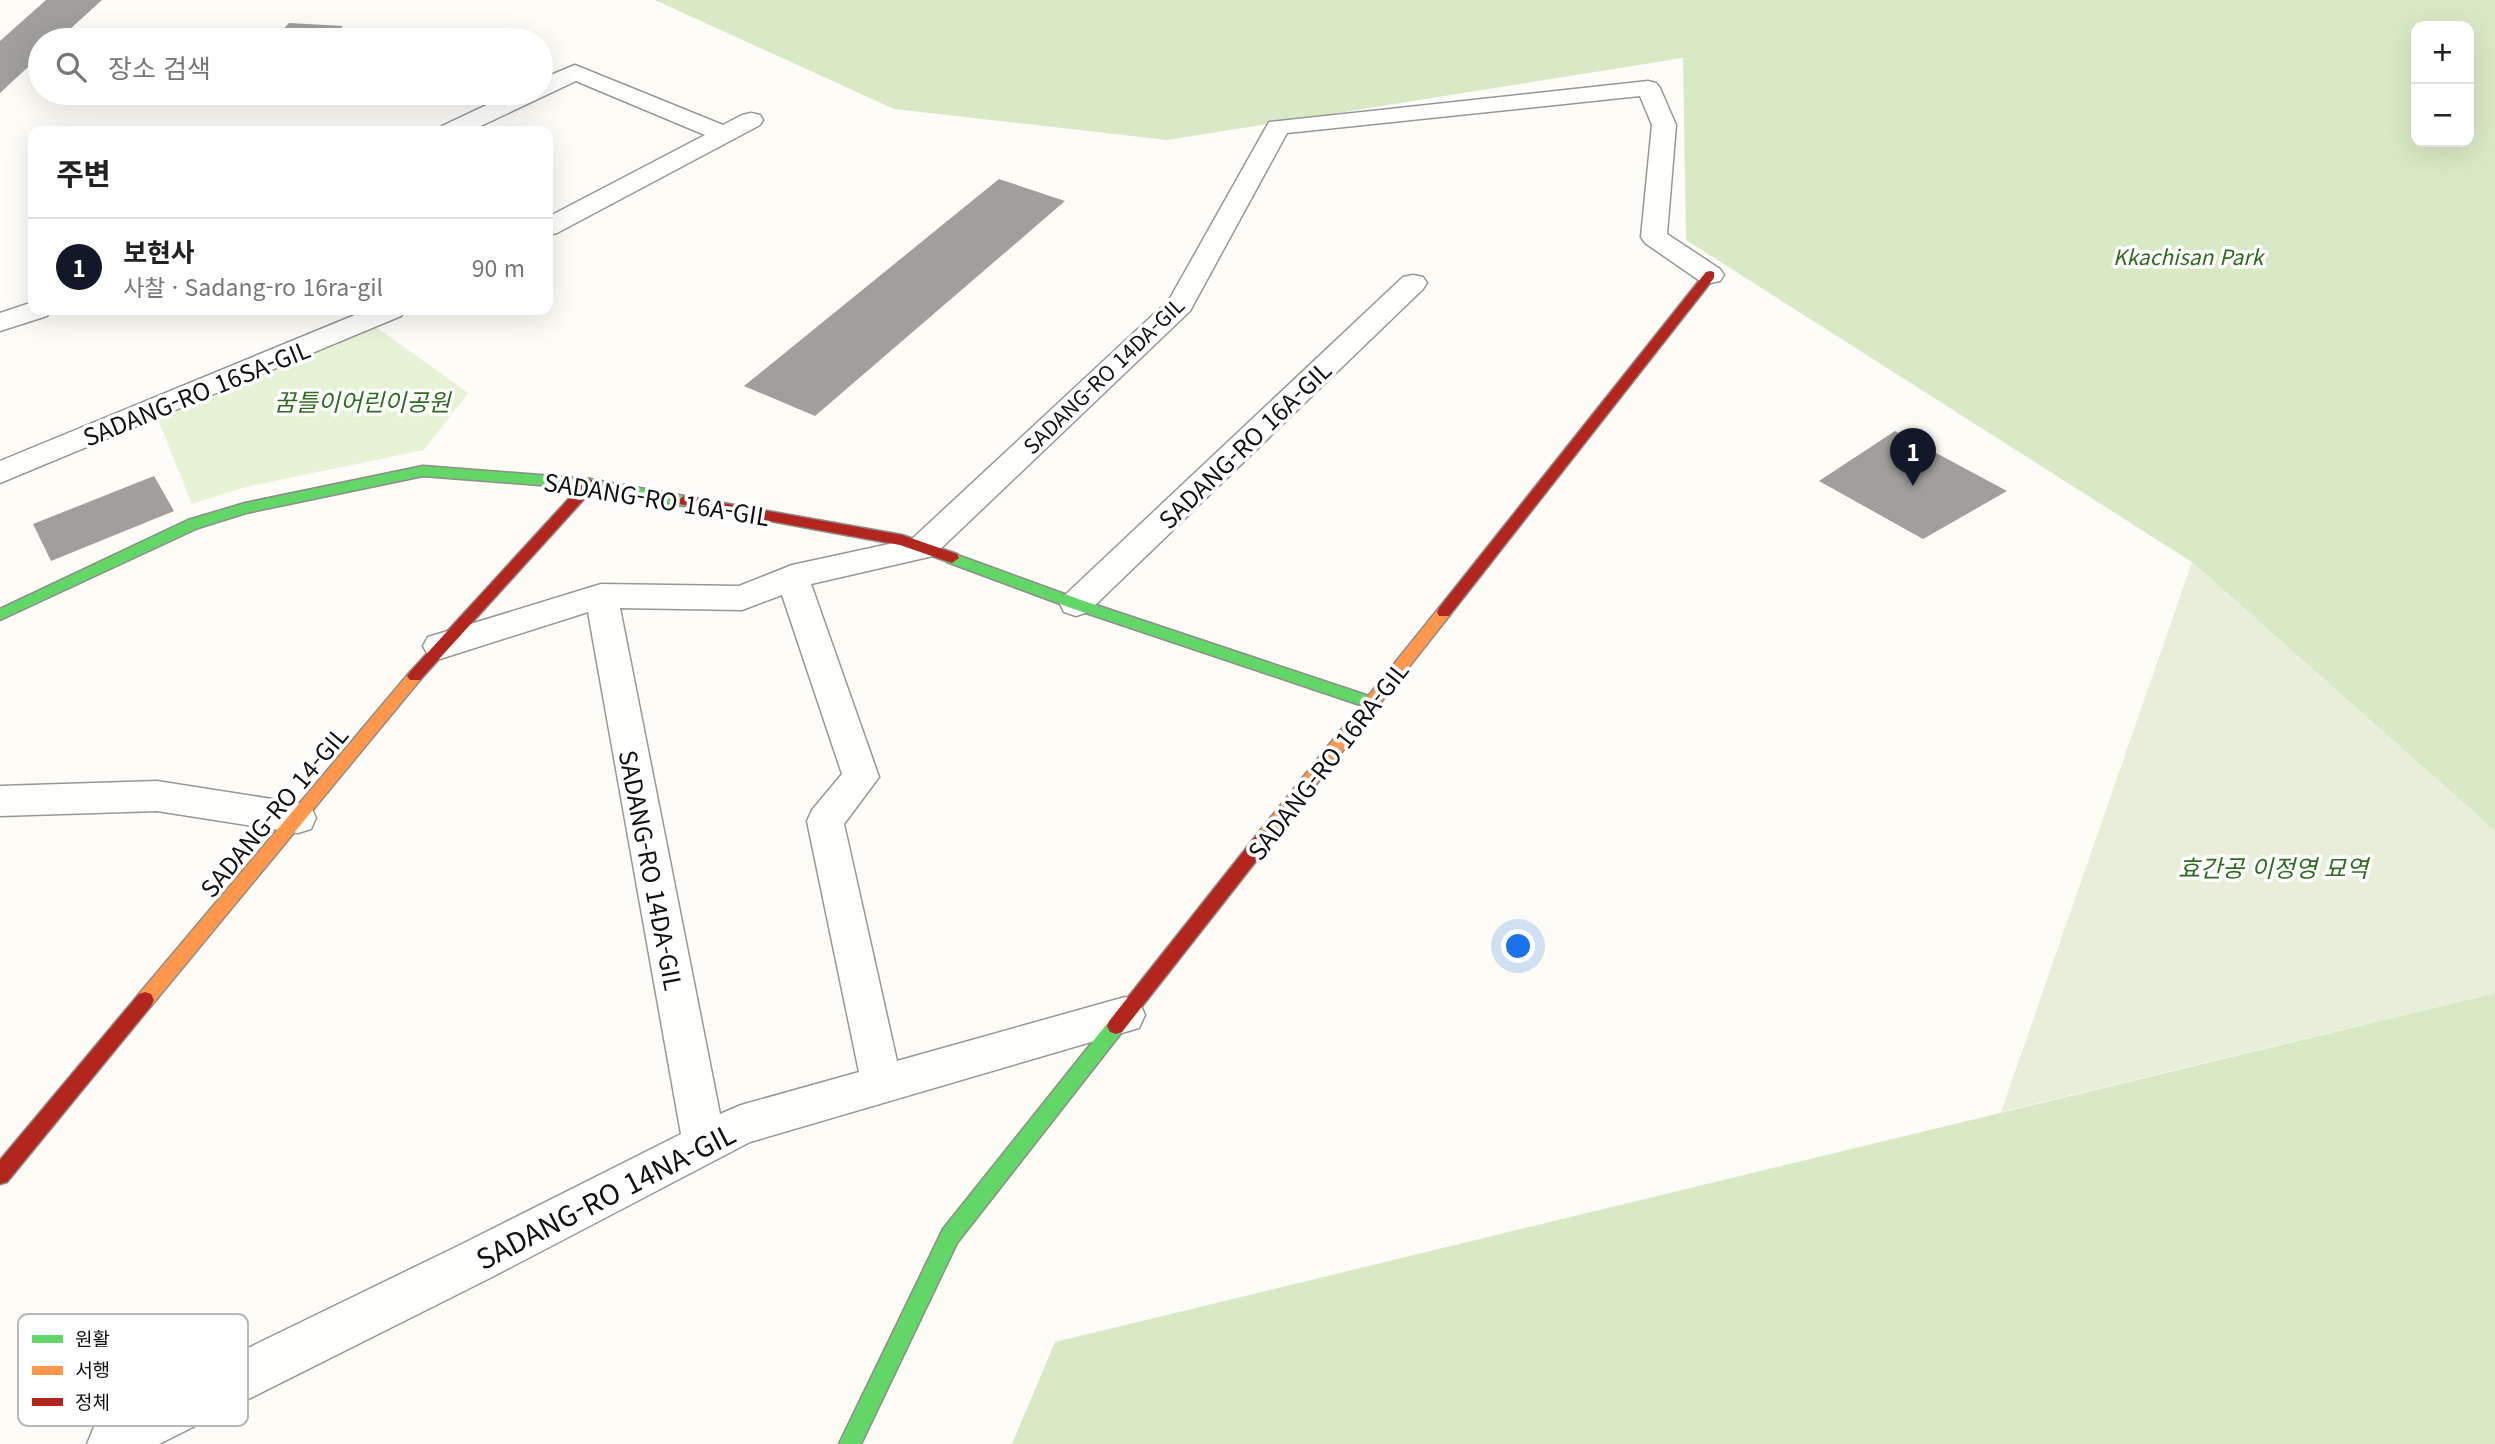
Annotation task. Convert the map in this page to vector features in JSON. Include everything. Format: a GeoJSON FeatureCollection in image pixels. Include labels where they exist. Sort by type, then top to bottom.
{"type":"FeatureCollection","features":[{"type":"Feature","properties":{"kind":"street","name":"SADANG-RO 16RA-GIL"},"geometry":{"type":"LineString","coordinates":[[850,1444],[950,1236],[1710,275]]}},
{"type":"Feature","properties":{"kind":"street","name":"SADANG-RO 16A-GIL"},"geometry":{"type":"LineString","coordinates":[[0,615],[193,524],[245,508],[423,471],[590,484],[902,540],[1076,604],[1372,703]]}},
{"type":"Feature","properties":{"kind":"street","name":"SADANG-RO 14-GIL"},"geometry":{"type":"LineString","coordinates":[[0,1175],[440,646],[590,484]]}},
{"type":"Feature","properties":{"kind":"lane"},"geometry":{"type":"LineString","coordinates":[[553,82],[575,72],[724,134]]}},
{"type":"Feature","properties":{"kind":"lane","name":"SADANG-RO 16RA-GIL"},"geometry":{"type":"LineString","coordinates":[[1648,88],[1664,125],[1654,237],[1710,275]]}},
{"type":"Feature","properties":{"kind":"lane","name":"SADANG-RO 14DA-GIL"},"geometry":{"type":"LineString","coordinates":[[922,548],[1180,305],[1278,127],[1648,88]]}},
{"type":"Feature","properties":{"kind":"lane"},"geometry":{"type":"LineString","coordinates":[[462,126],[506,105]]}},
{"type":"Feature","properties":{"kind":"lane"},"geometry":{"type":"LineString","coordinates":[[553,224],[751,120]]}},
{"type":"Feature","properties":{"kind":"lane","name":"SADANG-RO 16A-GIL"},"geometry":{"type":"LineString","coordinates":[[1076,604],[1413,284]]}},
{"type":"Feature","properties":{"kind":"lane"},"geometry":{"type":"LineString","coordinates":[[0,322],[28,313]]}},
{"type":"Feature","properties":{"kind":"lane","name":"SADANG-RO 16SA-GIL"},"geometry":{"type":"LineString","coordinates":[[0,473],[379,315]]}},
{"type":"Feature","properties":{"kind":"lane"},"geometry":{"type":"LineString","coordinates":[[440,646],[601,596],[742,598],[792,577],[922,548]]}},
{"type":"Feature","properties":{"kind":"lane"},"geometry":{"type":"LineString","coordinates":[[792,577],[862,777],[825,821],[882,1085]]}},
{"type":"Feature","properties":{"kind":"lane","name":"SADANG-RO 14DA-GIL"},"geometry":{"type":"LineString","coordinates":[[601,596],[704,1143]]}},
{"type":"Feature","properties":{"kind":"lane"},"geometry":{"type":"LineString","coordinates":[[0,801],[158,796],[298,818]]}},
{"type":"Feature","properties":{"kind":"lane","name":"SADANG-RO 14NA-GIL"},"geometry":{"type":"LineString","coordinates":[[248,1373],[476,1261],[741,1125],[1125,1016]]}},
{"type":"Feature","properties":{"kind":"lane","name":"SADANG-RO 14NA-GIL"},"geometry":{"type":"LineString","coordinates":[[111,1444],[144,1426]]}},
{"type":"Feature","properties":{"kind":"green space","name":"Kkachisan Park"},"geometry":{"type":"Polygon","coordinates":[[[655,0],[2495,0],[2495,831],[2192,562],[1686,240],[1683,58],[1167,140],[894,109],[655,0]]]}},
{"type":"Feature","properties":{"kind":"green space","name":"꿈틀이어린이공원"},"geometry":{"type":"Polygon","coordinates":[[[376,327],[468,393],[424,450],[245,487],[192,504],[157,417],[376,327]]]}},
{"type":"Feature","properties":{"kind":"green space","name":"효간공 이정영 묘역"},"geometry":{"type":"Polygon","coordinates":[[[2192,562],[2495,831],[2495,993],[2001,1112],[2192,562]]]}},
{"type":"Feature","properties":{"kind":"green space"},"geometry":{"type":"Polygon","coordinates":[[[2495,993],[2495,1444],[1012,1444],[1055,1342],[2495,993]]]}},
{"type":"Feature","properties":{"kind":"building"},"geometry":{"type":"Polygon","coordinates":[[[46,0],[102,0],[71,28],[28,28],[28,67],[0,93],[0,41],[46,0]]]}},
{"type":"Feature","properties":{"kind":"building"},"geometry":{"type":"Polygon","coordinates":[[[289,23],[343,26],[341,28],[284,28],[289,23]]]}},
{"type":"Feature","properties":{"kind":"building"},"geometry":{"type":"Polygon","coordinates":[[[999,179],[1065,201],[815,416],[744,386],[999,179]]]}},
{"type":"Feature","properties":{"kind":"building"},"geometry":{"type":"Polygon","coordinates":[[[1895,431],[2007,491],[1923,539],[1819,481],[1895,431]]]}},
{"type":"Feature","properties":{"kind":"building"},"geometry":{"type":"Polygon","coordinates":[[[154,476],[174,511],[51,561],[33,524],[154,476]]]}},
{"type":"Feature","properties":{"kind":"traffic: fast"},"geometry":{"type":"LineString","coordinates":[[0,615],[193,524],[245,508],[423,471],[590,484],[684,501]]}},
{"type":"Feature","properties":{"kind":"traffic: fast"},"geometry":{"type":"LineString","coordinates":[[952,558],[1076,604],[1372,703]]}},
{"type":"Feature","properties":{"kind":"traffic: fast"},"geometry":{"type":"LineString","coordinates":[[850,1444],[950,1236],[1116,1026]]}},
{"type":"Feature","properties":{"kind":"traffic: slow"},"geometry":{"type":"LineString","coordinates":[[1265,837],[1444,612]]}},
{"type":"Feature","properties":{"kind":"traffic: slow"},"geometry":{"type":"LineString","coordinates":[[145,1000],[415,676]]}},
{"type":"Feature","properties":{"kind":"traffic: jam"},"geometry":{"type":"LineString","coordinates":[[1444,612],[1710,275]]}},
{"type":"Feature","properties":{"kind":"traffic: jam"},"geometry":{"type":"LineString","coordinates":[[415,676],[590,484]]}},
{"type":"Feature","properties":{"kind":"traffic: jam"},"geometry":{"type":"LineString","coordinates":[[684,501],[902,540],[952,558]]}},
{"type":"Feature","properties":{"kind":"traffic: jam"},"geometry":{"type":"LineString","coordinates":[[1116,1026],[1265,837]]}},
{"type":"Feature","properties":{"kind":"traffic: jam"},"geometry":{"type":"LineString","coordinates":[[0,1175],[145,1000]]}},
{"type":"Feature","properties":{"kind":"place","name":"보현사"},"geometry":{"type":"Point","coordinates":[1913,486]}}]}
